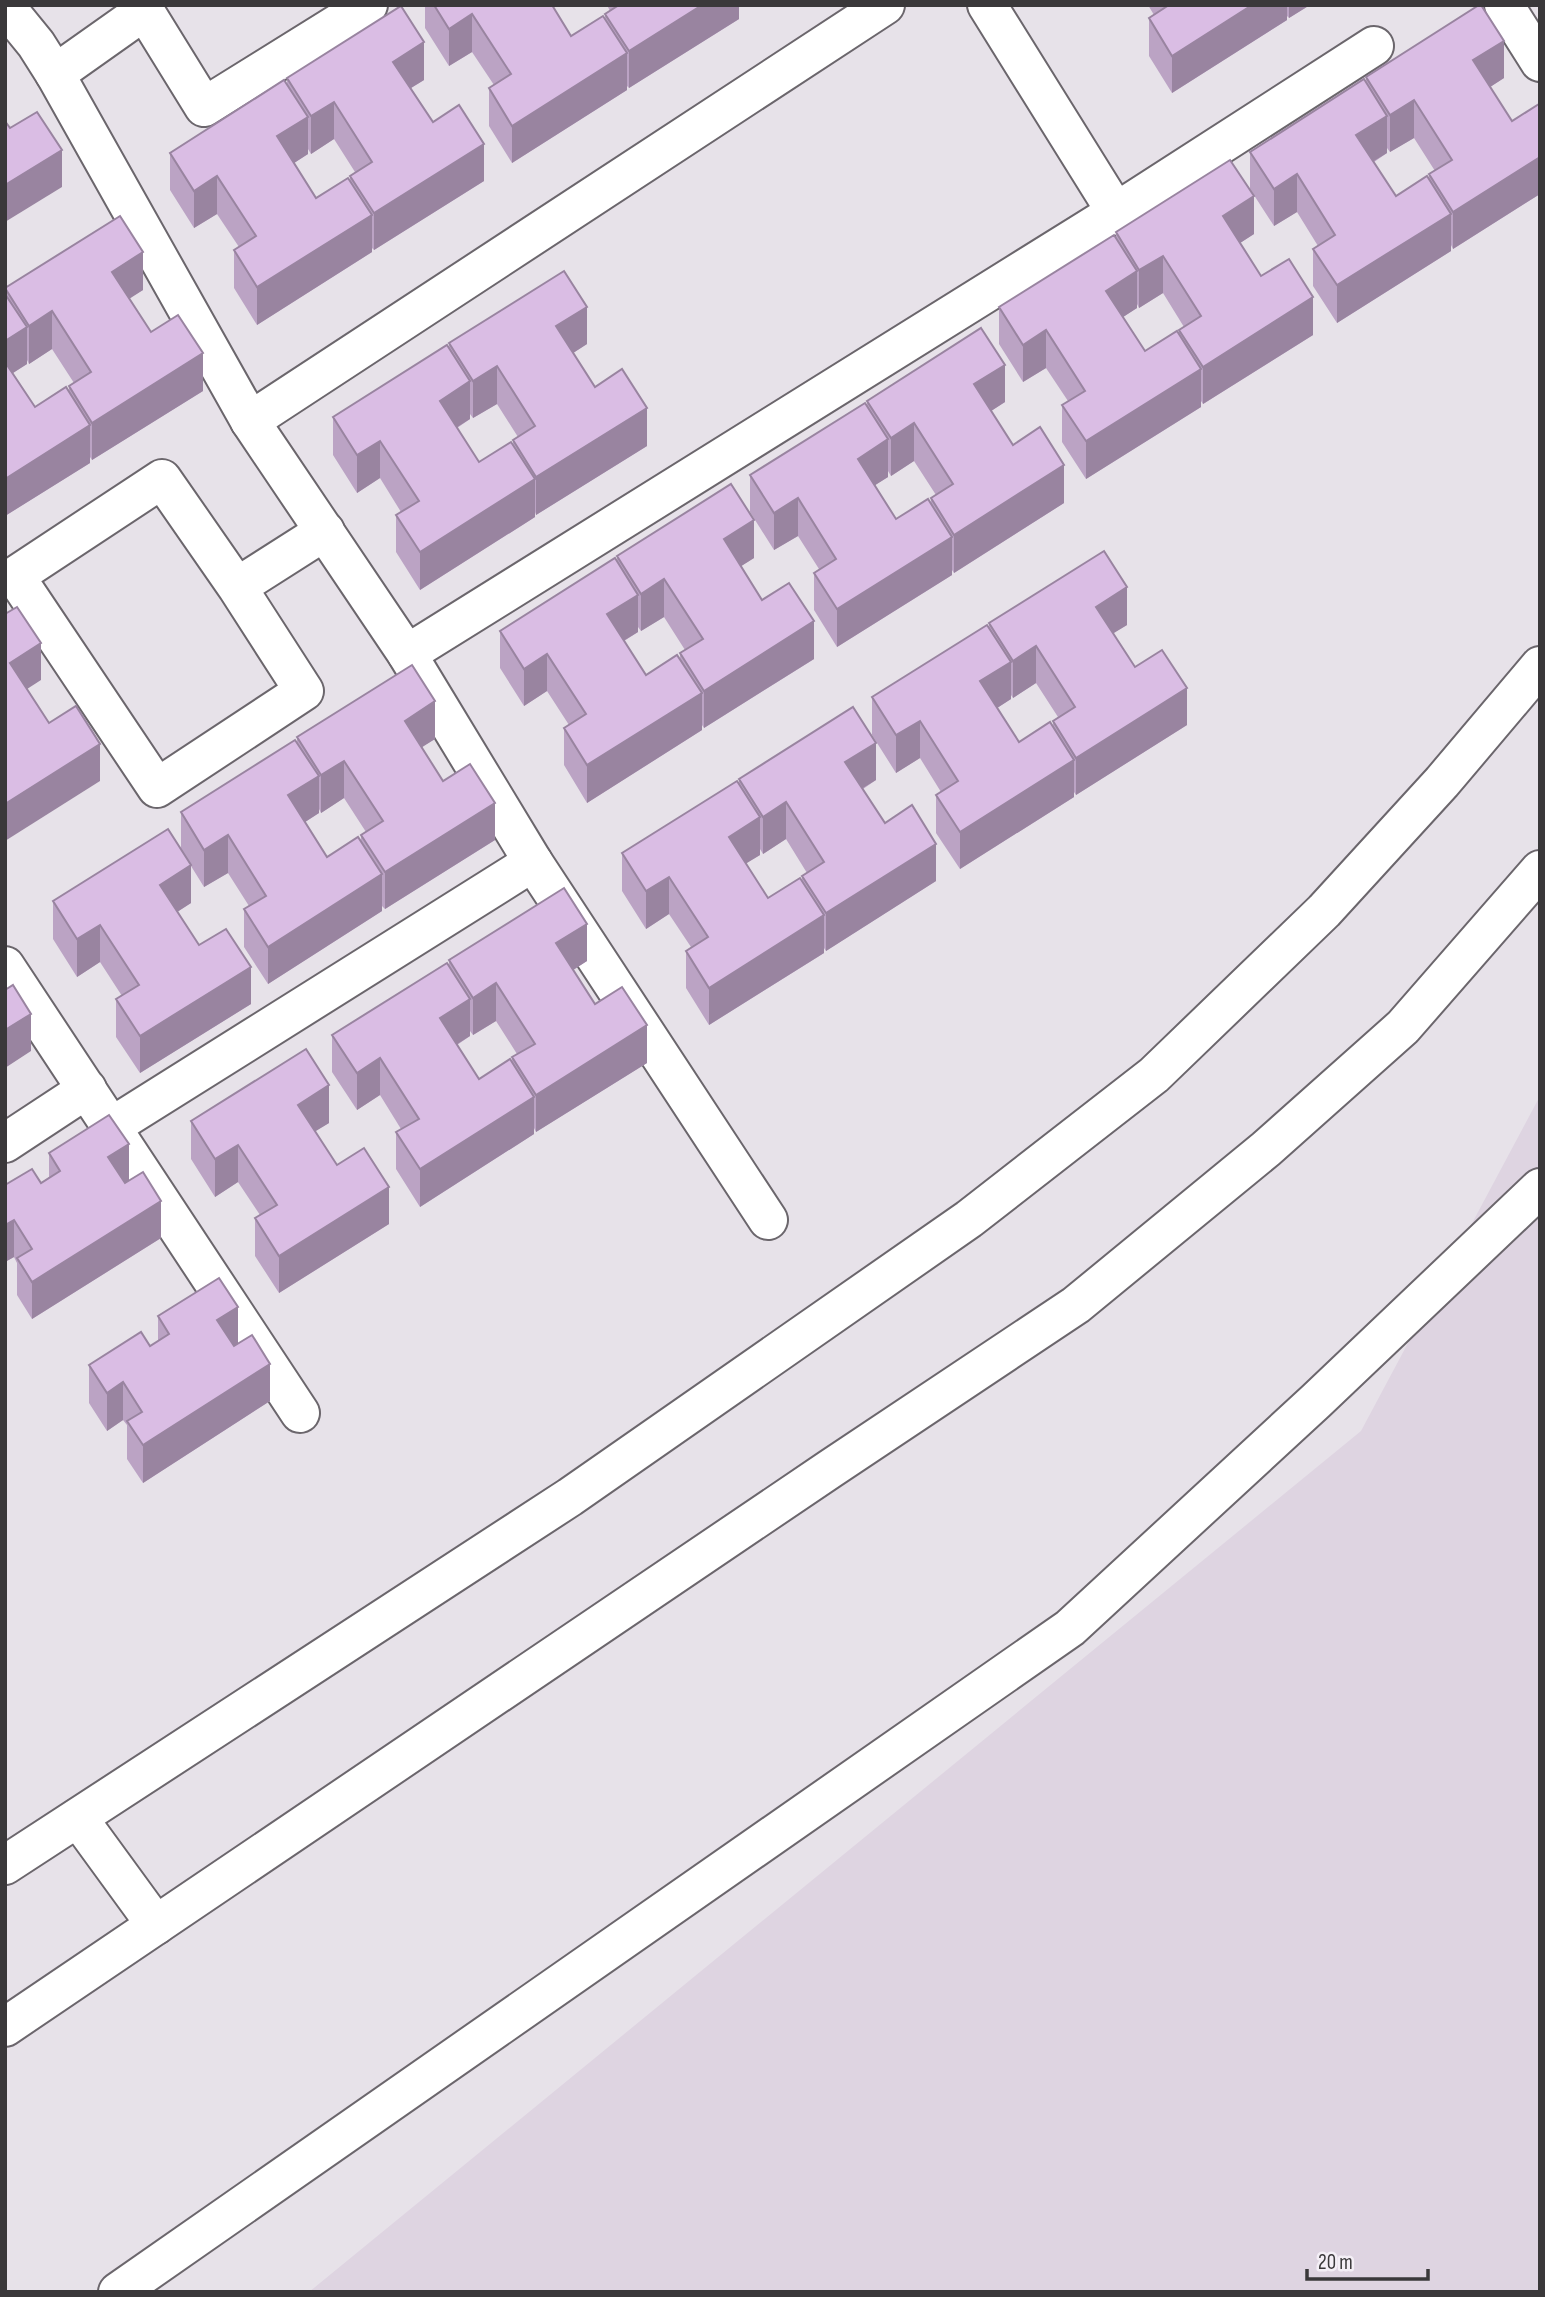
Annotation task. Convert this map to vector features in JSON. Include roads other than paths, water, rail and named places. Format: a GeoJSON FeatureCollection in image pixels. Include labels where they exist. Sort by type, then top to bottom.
{"type":"FeatureCollection","features":[{"type":"Feature","properties":{"kind":"street"},"geometry":{"type":"LineString","coordinates":[[55,74],[143,8],[204,107],[368,5]]}},
{"type":"Feature","properties":{"kind":"street"},"geometry":{"type":"LineString","coordinates":[[250,421],[885,5]]}},
{"type":"Feature","properties":{"kind":"street"},"geometry":{"type":"LineString","coordinates":[[987,5],[1116,212]]}},
{"type":"Feature","properties":{"kind":"street"},"geometry":{"type":"LineString","coordinates":[[1504,5],[1540,62]]}},
{"type":"Feature","properties":{"kind":"street"},"geometry":{"type":"LineString","coordinates":[[5,6],[36,44],[55,74],[250,421],[407,654],[533,862],[768,1220]]}},
{"type":"Feature","properties":{"kind":"street"},"geometry":{"type":"LineString","coordinates":[[407,654],[1116,212],[1374,46]]}},
{"type":"Feature","properties":{"kind":"street"},"geometry":{"type":"LineString","coordinates":[[162,479],[237,587],[304,691],[157,788],[15,576],[162,479]]}},
{"type":"Feature","properties":{"kind":"street"},"geometry":{"type":"LineString","coordinates":[[237,587],[325,531]]}},
{"type":"Feature","properties":{"kind":"street"},"geometry":{"type":"LineString","coordinates":[[5,1865],[570,1497],[969,1219],[1154,1075],[1324,911],[1442,782],[1540,666]]}},
{"type":"Feature","properties":{"kind":"street"},"geometry":{"type":"LineString","coordinates":[[111,1127],[533,862]]}},
{"type":"Feature","properties":{"kind":"street"},"geometry":{"type":"LineString","coordinates":[[5,2027],[1076,1305],[1266,1149],[1403,1027],[1540,870]]}},
{"type":"Feature","properties":{"kind":"street"},"geometry":{"type":"LineString","coordinates":[[5,966],[300,1413]]}},
{"type":"Feature","properties":{"kind":"street"},"geometry":{"type":"LineString","coordinates":[[5,1143],[87,1089]]}},
{"type":"Feature","properties":{"kind":"street"},"geometry":{"type":"LineString","coordinates":[[118,2292],[1070,1628],[1316,1401],[1540,1188]]}},
{"type":"Feature","properties":{"kind":"street"},"geometry":{"type":"LineString","coordinates":[[78,1818],[156,1925]]}}]}
